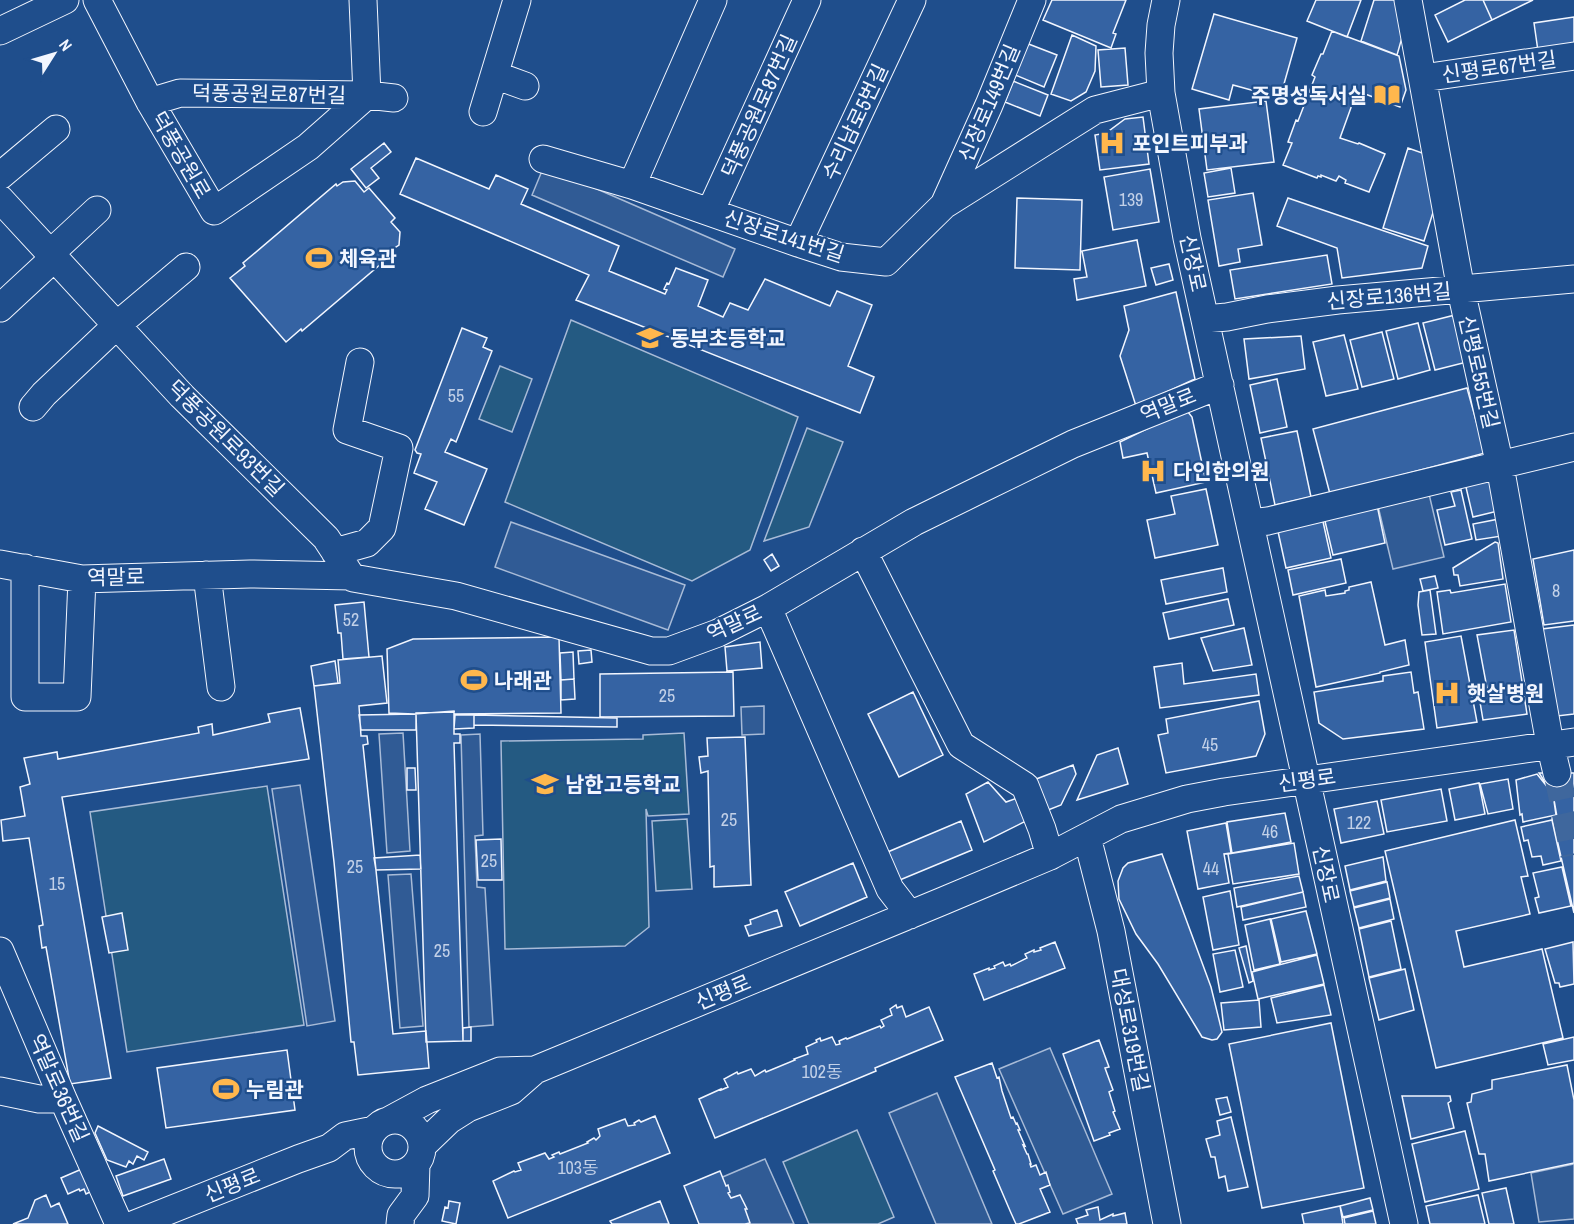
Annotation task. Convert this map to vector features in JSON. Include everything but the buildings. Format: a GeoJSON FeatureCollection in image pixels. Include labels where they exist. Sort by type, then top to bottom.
{"type":"FeatureCollection","features":[{"type":"Feature","properties":{"kind":"street"},"geometry":{"type":"LineString","coordinates":[[0,31],[65,0]]}},
{"type":"Feature","properties":{"kind":"street","name":"덕풍공원로"},"geometry":{"type":"LineString","coordinates":[[97,0],[150,102],[214,211],[308,147],[367,95]]}},
{"type":"Feature","properties":{"kind":"street","name":"덕풍공원로87번길"},"geometry":{"type":"LineString","coordinates":[[150,102],[180,93],[367,95],[363,0]]}},
{"type":"Feature","properties":{"kind":"street"},"geometry":{"type":"LineString","coordinates":[[483,112],[517,0]]}},
{"type":"Feature","properties":{"kind":"street"},"geometry":{"type":"LineString","coordinates":[[632,184],[713,0]]}},
{"type":"Feature","properties":{"kind":"street","name":"덕풍공원로87번길"},"geometry":{"type":"LineString","coordinates":[[710,213],[807,0]]}},
{"type":"Feature","properties":{"kind":"street","name":"수리남로5번길"},"geometry":{"type":"LineString","coordinates":[[798,243],[912,0]]}},
{"type":"Feature","properties":{"kind":"street","name":"신장로149번길"},"geometry":{"type":"LineString","coordinates":[[944,205],[989,105],[1032,0]]}},
{"type":"Feature","properties":{"kind":"street","name":"신장로"},"geometry":{"type":"LineString","coordinates":[[1166,0],[1161,25],[1161,93],[1187,238],[1404,1224]]}},
{"type":"Feature","properties":{"kind":"street","name":"신평로55번길"},"geometry":{"type":"LineString","coordinates":[[1408,0],[1461,290],[1562,743],[1557,773]]}},
{"type":"Feature","properties":{"kind":"street","name":"신평로67번길"},"geometry":{"type":"LineString","coordinates":[[1423,78],[1574,56]]}},
{"type":"Feature","properties":{"kind":"street"},"geometry":{"type":"LineString","coordinates":[[495,75],[525,86]]}},
{"type":"Feature","properties":{"kind":"street","name":"신장로141번길"},"geometry":{"type":"LineString","coordinates":[[543,159],[632,184],[710,213],[841,256],[886,262],[944,205],[1095,110],[1161,93]]}},
{"type":"Feature","properties":{"kind":"street"},"geometry":{"type":"LineString","coordinates":[[367,95],[394,98]]}},
{"type":"Feature","properties":{"kind":"street"},"geometry":{"type":"LineString","coordinates":[[0,176],[56,129]]}},
{"type":"Feature","properties":{"kind":"street","name":"덕풍공원로93번길"},"geometry":{"type":"LineString","coordinates":[[0,199],[182,396],[326,538],[351,576]]}},
{"type":"Feature","properties":{"kind":"street"},"geometry":{"type":"LineString","coordinates":[[0,308],[54,257],[54,250],[98,210]]}},
{"type":"Feature","properties":{"kind":"street"},"geometry":{"type":"LineString","coordinates":[[33,407],[117,325],[186,267]]}},
{"type":"Feature","properties":{"kind":"street","name":"신장로136번길"},"geometry":{"type":"LineString","coordinates":[[1205,319],[1338,300],[1574,279]]}},
{"type":"Feature","properties":{"kind":"street"},"geometry":{"type":"LineString","coordinates":[[335,552],[368,543],[382,528],[399,448],[347,430],[360,362]]}},
{"type":"Feature","properties":{"kind":"street","name":"역말로"},"geometry":{"type":"LineString","coordinates":[[82,579],[77,697],[25,697],[13,566],[82,579],[250,574],[351,576],[456,596],[651,651],[669,651],[718,633],[768,608],[914,522],[1073,444],[1220,385]]}},
{"type":"Feature","properties":{"kind":"street"},"geometry":{"type":"LineString","coordinates":[[1250,523],[1268,521],[1574,447]]}},
{"type":"Feature","properties":{"kind":"street"},"geometry":{"type":"LineString","coordinates":[[863,551],[961,745],[1025,786],[1050,856]]}},
{"type":"Feature","properties":{"kind":"street"},"geometry":{"type":"LineString","coordinates":[[207,576],[221,687]]}},
{"type":"Feature","properties":{"kind":"street"},"geometry":{"type":"LineString","coordinates":[[768,608],[890,889],[910,915]]}},
{"type":"Feature","properties":{"kind":"street","name":"신평로"},"geometry":{"type":"LineString","coordinates":[[419,1155],[450,1120],[468,1108],[511,1091],[535,1070],[1050,856],[1121,819],[1187,799],[1224,792],[1562,743]]}},
{"type":"Feature","properties":{"kind":"street","name":"대성로319번길"},"geometry":{"type":"LineString","coordinates":[[1087,837],[1111,931],[1167,1224]]}},
{"type":"Feature","properties":{"kind":"street","name":"역말로36번길"},"geometry":{"type":"LineString","coordinates":[[0,951],[5,978],[119,1224]]}},
{"type":"Feature","properties":{"kind":"street","name":"신평로"},"geometry":{"type":"LineString","coordinates":[[135,1224],[329,1148],[345,1136],[382,1125],[427,1100],[500,1071],[535,1070]]}},
{"type":"Feature","properties":{"kind":"street"},"geometry":{"type":"LineString","coordinates":[[0,1091],[39,1099],[63,1099]]}},
{"type":"Feature","properties":{"kind":"street"},"geometry":{"type":"LineString","coordinates":[[399,1120],[408,1123],[420,1137],[415,1196],[400,1219],[378,1167],[370,1156],[368,1147],[369,1138],[382,1125],[399,1120]]}},
{"type":"Feature","properties":{"kind":"street"},"geometry":{"type":"LineString","coordinates":[[329,1148],[391,1173],[409,1170],[419,1155]]}},
{"type":"Feature","properties":{"kind":"shaded area"},"geometry":{"type":"Polygon","coordinates":[[[544,166],[735,249],[723,277],[532,195],[544,166]]]}},
{"type":"Feature","properties":{"kind":"shaded area"},"geometry":{"type":"Polygon","coordinates":[[[571,320],[798,417],[750,550],[692,581],[505,502],[571,320]]]}},
{"type":"Feature","properties":{"kind":"shaded area"},"geometry":{"type":"Polygon","coordinates":[[[500,366],[532,379],[512,432],[479,419],[500,366]]]}},
{"type":"Feature","properties":{"kind":"shaded area"},"geometry":{"type":"Polygon","coordinates":[[[807,428],[843,442],[809,527],[764,541],[807,428]]]}},
{"type":"Feature","properties":{"kind":"shaded area"},"geometry":{"type":"Polygon","coordinates":[[[1429,494],[1444,557],[1393,569],[1378,506],[1429,494]]]}},
{"type":"Feature","properties":{"kind":"shaded area"},"geometry":{"type":"Polygon","coordinates":[[[511,522],[685,585],[668,630],[495,567],[511,522]]]}},
{"type":"Feature","properties":{"kind":"shaded area"},"geometry":{"type":"Polygon","coordinates":[[[764,706],[764,734],[742,735],[741,707],[764,706]]]}},
{"type":"Feature","properties":{"kind":"shaded area"},"geometry":{"type":"Polygon","coordinates":[[[403,733],[410,851],[387,853],[379,734],[403,733]]]}},
{"type":"Feature","properties":{"kind":"shaded area"},"geometry":{"type":"Polygon","coordinates":[[[684,733],[689,814],[648,816],[646,809],[649,927],[625,946],[505,949],[501,741],[643,739],[643,735],[684,733]]]}},
{"type":"Feature","properties":{"kind":"shaded area"},"geometry":{"type":"Polygon","coordinates":[[[480,734],[483,835],[475,836],[477,887],[485,888],[493,1025],[469,1027],[461,735],[480,734]]]}},
{"type":"Feature","properties":{"kind":"shaded area"},"geometry":{"type":"Polygon","coordinates":[[[300,785],[335,1021],[307,1026],[272,789],[300,785]]]}},
{"type":"Feature","properties":{"kind":"shaded area"},"geometry":{"type":"Polygon","coordinates":[[[267,786],[304,1025],[127,1052],[90,812],[267,786]]]}},
{"type":"Feature","properties":{"kind":"shaded area"},"geometry":{"type":"Polygon","coordinates":[[[687,819],[692,889],[656,891],[652,821],[687,819]]]}},
{"type":"Feature","properties":{"kind":"shaded area"},"geometry":{"type":"Polygon","coordinates":[[[411,874],[423,1026],[400,1028],[388,875],[411,874]]]}},
{"type":"Feature","properties":{"kind":"shaded area"},"geometry":{"type":"Polygon","coordinates":[[[1050,1048],[1112,1194],[1063,1214],[999,1069],[1050,1048]]]}},
{"type":"Feature","properties":{"kind":"shaded area"},"geometry":{"type":"Polygon","coordinates":[[[937,1093],[992,1224],[936,1224],[889,1113],[937,1093]]]}},
{"type":"Feature","properties":{"kind":"shaded area"},"geometry":{"type":"Polygon","coordinates":[[[857,1130],[894,1217],[878,1224],[809,1224],[783,1162],[857,1130]]]}},
{"type":"Feature","properties":{"kind":"shaded area"},"geometry":{"type":"Polygon","coordinates":[[[765,1159],[794,1224],[737,1224],[718,1179],[765,1159]]]}},
{"type":"Feature","properties":{"kind":"shaded area"},"geometry":{"type":"Polygon","coordinates":[[[1574,1164],[1574,1219],[1539,1222],[1531,1173],[1574,1164]]]}},
{"type":"Feature","properties":{"kind":"tunnel"},"geometry":{"type":"LineString","coordinates":[[1557,773],[1574,855]]}},
{"type":"Feature","properties":{"kind":"place","name":"주명성독서실"},"geometry":{"type":"Point","coordinates":[1387,95]}},
{"type":"Feature","properties":{"kind":"place","name":"포인트피부과"},"geometry":{"type":"Point","coordinates":[1112,143]}},
{"type":"Feature","properties":{"kind":"place","name":"체육관"},"geometry":{"type":"Point","coordinates":[319,258]}},
{"type":"Feature","properties":{"kind":"place","name":"동부초등학교"},"geometry":{"type":"Point","coordinates":[650,338]}},
{"type":"Feature","properties":{"kind":"place","name":"다인한의원"},"geometry":{"type":"Point","coordinates":[1153,471]}},
{"type":"Feature","properties":{"kind":"place","name":"나래관"},"geometry":{"type":"Point","coordinates":[474,680]}},
{"type":"Feature","properties":{"kind":"place","name":"햇살병원"},"geometry":{"type":"Point","coordinates":[1447,693]}},
{"type":"Feature","properties":{"kind":"place","name":"남한고등학교"},"geometry":{"type":"Point","coordinates":[545,784]}},
{"type":"Feature","properties":{"kind":"place","name":"누림관"},"geometry":{"type":"Point","coordinates":[226,1089]}}]}
